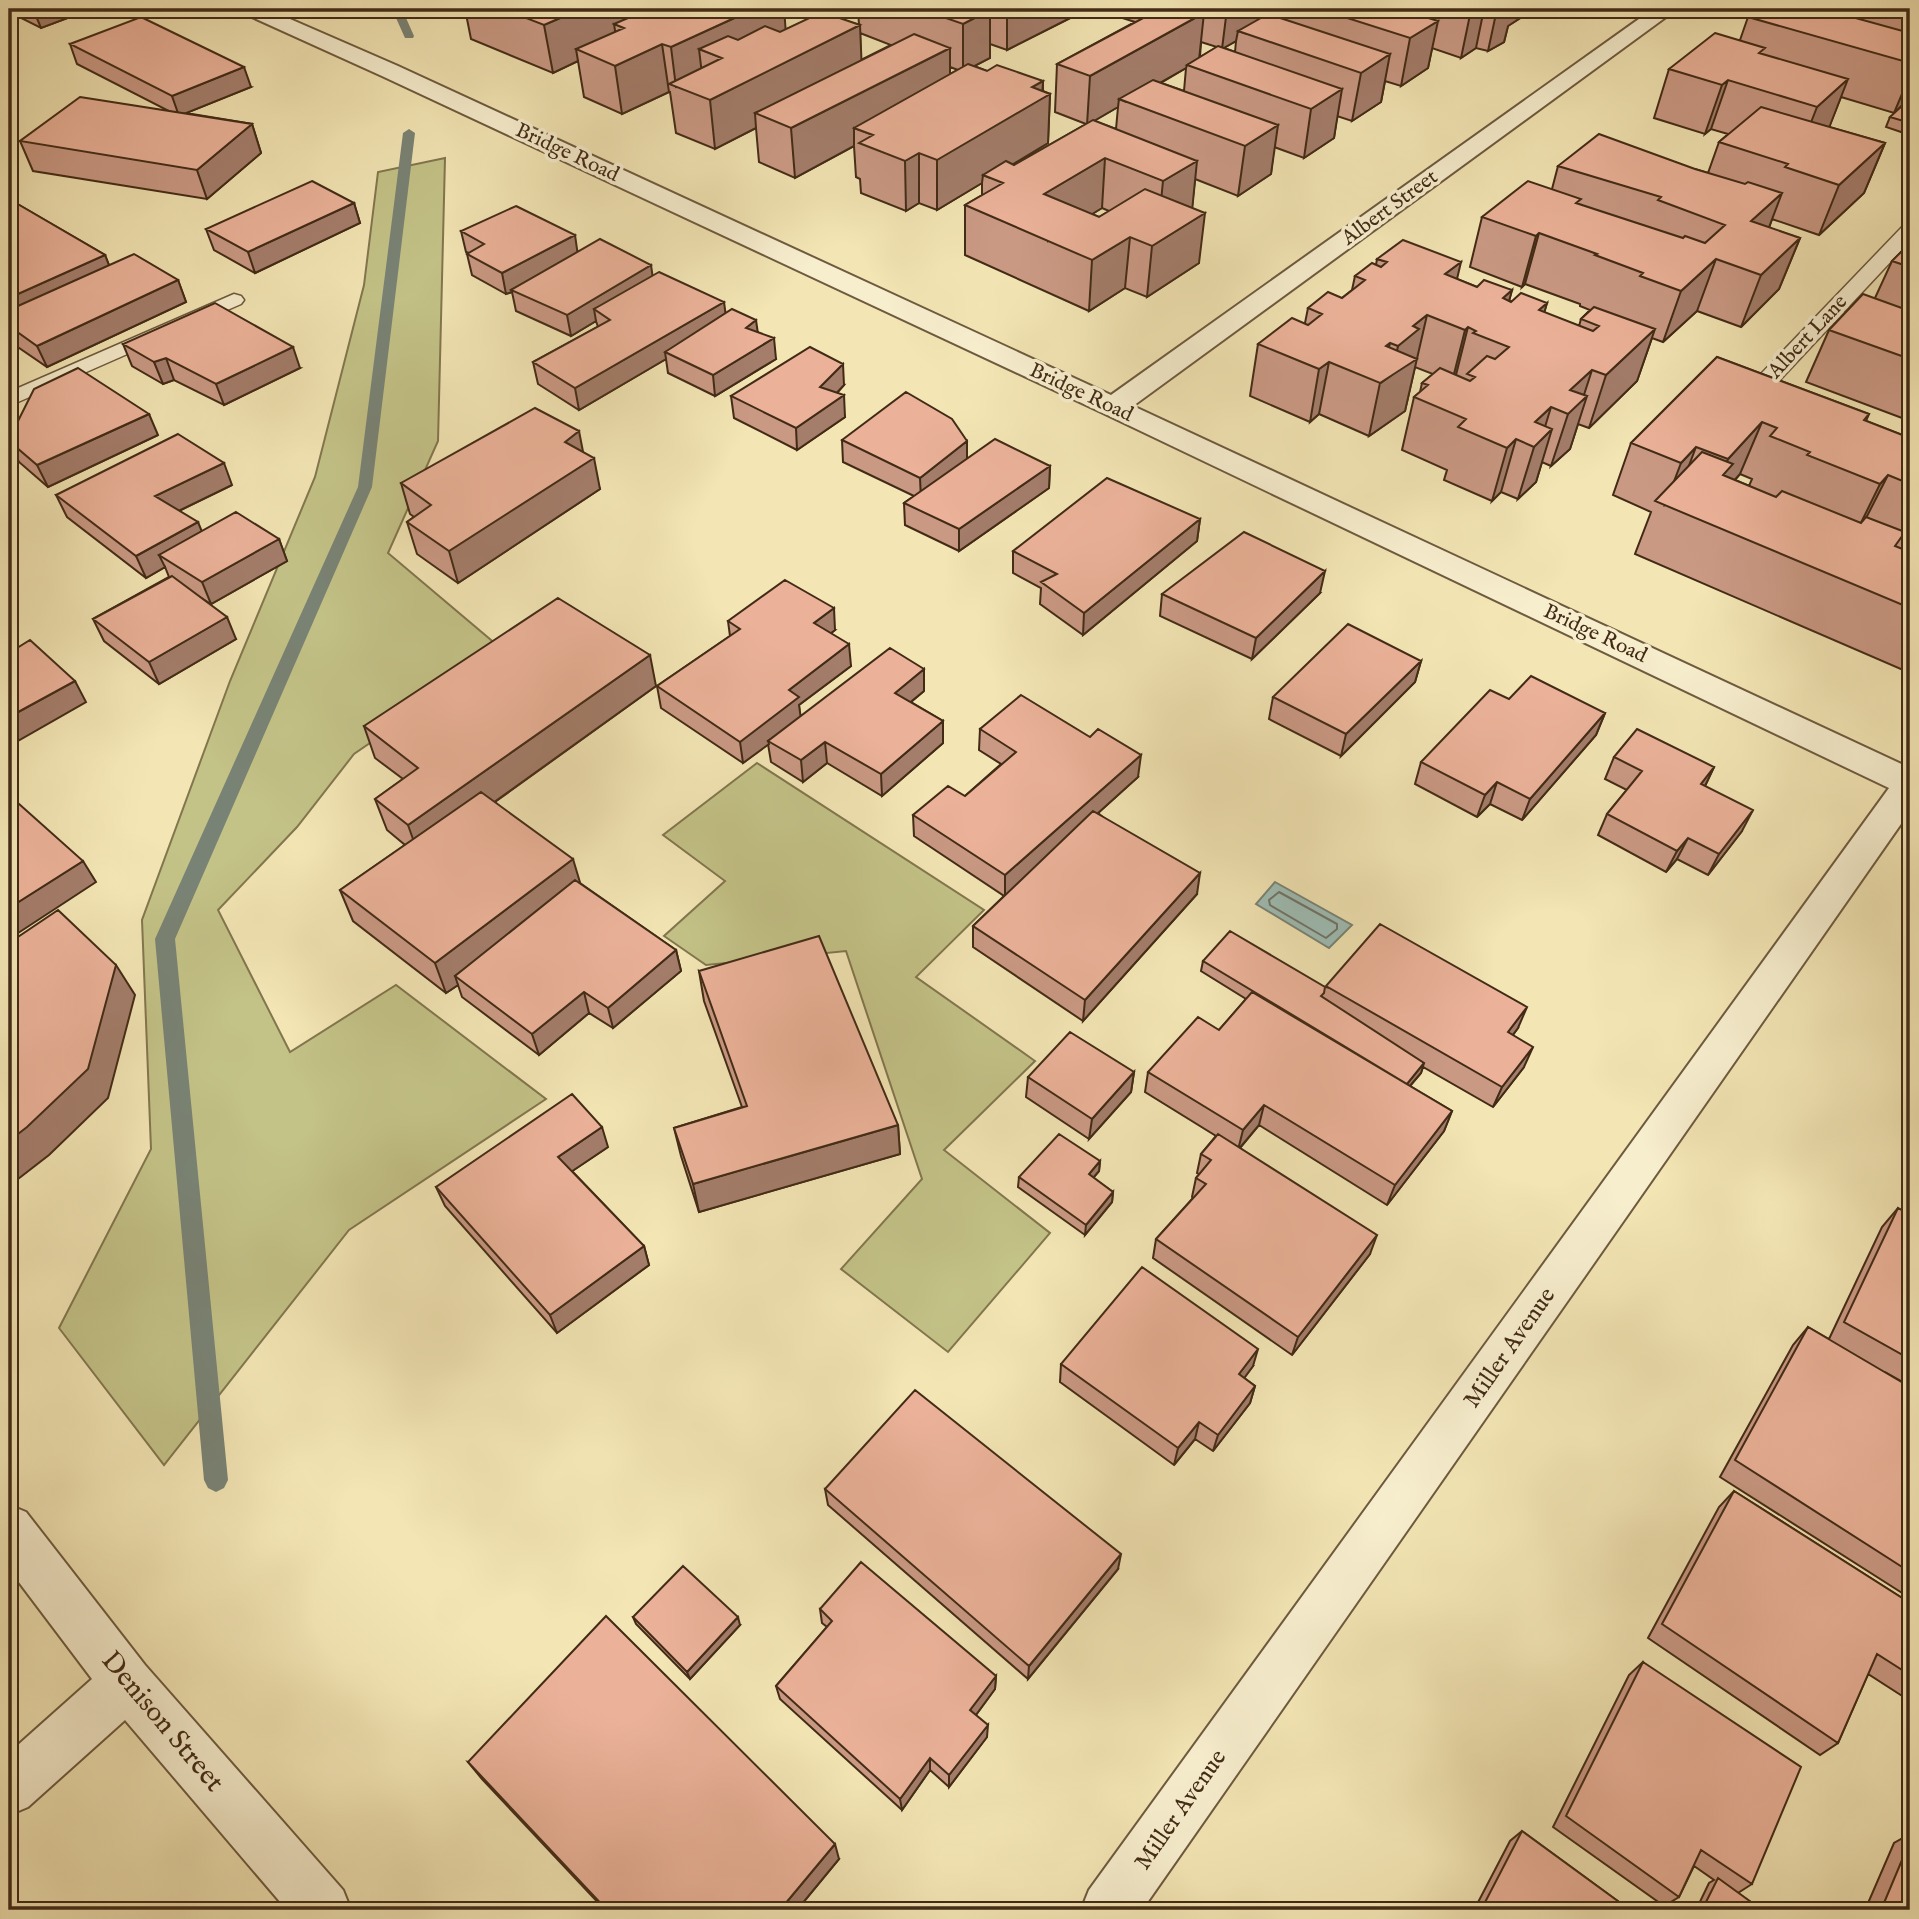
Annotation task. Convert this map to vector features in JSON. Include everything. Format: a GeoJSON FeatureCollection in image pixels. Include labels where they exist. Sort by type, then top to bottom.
{"type":"FeatureCollection","features":[{"type":"Feature","properties":{"kind":"street","name":"Bridge Road"},"geometry":{"type":"LineString","coordinates":[[250,9],[390,71],[1114,407],[1910,784]]}},
{"type":"Feature","properties":{"kind":"street","name":"Albert Street"},"geometry":{"type":"LineString","coordinates":[[1114,407],[1666,9]]}},
{"type":"Feature","properties":{"kind":"street","name":"Miller Avenue"},"geometry":{"type":"LineString","coordinates":[[1109,1910],[1910,784]]}},
{"type":"Feature","properties":{"kind":"street","name":"Denison Street"},"geometry":{"type":"LineString","coordinates":[[9,1529],[127,1683],[323,1910]]}},
{"type":"Feature","properties":{"kind":"street"},"geometry":{"type":"LineString","coordinates":[[9,1788],[127,1683]]}},
{"type":"Feature","properties":{"kind":"lane","name":"Albert Lane"},"geometry":{"type":"LineString","coordinates":[[1768,416],[1742,407],[1910,230]]}},
{"type":"Feature","properties":{"kind":"lane"},"geometry":{"type":"LineString","coordinates":[[9,400],[234,300]]}},
{"type":"Feature","properties":{"kind":"shaded area"},"geometry":{"type":"Polygon","coordinates":[[[445,158],[438,441],[388,553],[504,651],[354,754],[297,827],[218,910],[290,1052],[396,985],[546,1099],[349,1230],[164,1465],[59,1328],[151,1149],[142,920],[230,681],[315,477],[364,285],[378,172],[445,158]]]}},
{"type":"Feature","properties":{"kind":"shaded area"},"geometry":{"type":"Polygon","coordinates":[[[757,763],[984,910],[916,977],[1035,1061],[944,1150],[1050,1233],[948,1352],[841,1269],[922,1179],[846,951],[706,965],[664,936],[725,881],[663,835],[757,763]]]}},
{"type":"Feature","properties":{"kind":"water"},"geometry":{"type":"Polygon","coordinates":[[[1275,882],[1352,925],[1329,948],[1256,904],[1275,882]]]}},
{"type":"Feature","properties":{"kind":"building"},"geometry":{"type":"Polygon","coordinates":[[[503,9],[581,9],[544,25],[503,9]]]}},
{"type":"Feature","properties":{"kind":"building"},"geometry":{"type":"Polygon","coordinates":[[[649,9],[754,9],[671,47],[662,44],[615,66],[576,49],[624,28],[614,24],[649,9]]]}},
{"type":"Feature","properties":{"kind":"building"},"geometry":{"type":"Polygon","coordinates":[[[920,9],[986,9],[990,10],[963,24],[920,9]]]}},
{"type":"Feature","properties":{"kind":"building"},"geometry":{"type":"Polygon","coordinates":[[[1160,9],[1192,9],[1204,13],[1090,76],[1057,64],[1160,9]]]}},
{"type":"Feature","properties":{"kind":"building"},"geometry":{"type":"Polygon","coordinates":[[[1319,9],[1400,9],[1438,21],[1410,38],[1319,9]]]}},
{"type":"Feature","properties":{"kind":"building"},"geometry":{"type":"Polygon","coordinates":[[[1758,9],[1823,9],[1910,33],[1910,63],[1748,17],[1758,9]]]}},
{"type":"Feature","properties":{"kind":"building"},"geometry":{"type":"Polygon","coordinates":[[[822,12],[860,25],[710,100],[669,84],[722,58],[699,49],[728,36],[738,40],[765,26],[780,32],[822,12]]]}},
{"type":"Feature","properties":{"kind":"building"},"geometry":{"type":"Polygon","coordinates":[[[1268,14],[1390,54],[1361,73],[1238,31],[1268,14]]]}},
{"type":"Feature","properties":{"kind":"building"},"geometry":{"type":"Polygon","coordinates":[[[141,17],[244,67],[172,96],[70,44],[141,17]]]}},
{"type":"Feature","properties":{"kind":"building"},"geometry":{"type":"Polygon","coordinates":[[[1715,33],[1765,48],[1759,53],[1848,79],[1817,107],[1728,80],[1722,85],[1669,69],[1715,33]]]}},
{"type":"Feature","properties":{"kind":"building"},"geometry":{"type":"Polygon","coordinates":[[[914,34],[950,48],[791,128],[755,113],[914,34]]]}},
{"type":"Feature","properties":{"kind":"building"},"geometry":{"type":"Polygon","coordinates":[[[1218,46],[1342,89],[1311,109],[1187,65],[1218,46]]]}},
{"type":"Feature","properties":{"kind":"building"},"geometry":{"type":"Polygon","coordinates":[[[968,64],[987,71],[997,65],[1043,81],[1032,87],[1050,94],[937,160],[919,153],[905,161],[859,143],[873,135],[854,128],[968,64]]]}},
{"type":"Feature","properties":{"kind":"building"},"geometry":{"type":"Polygon","coordinates":[[[1153,80],[1278,125],[1245,146],[1119,99],[1153,80]]]}},
{"type":"Feature","properties":{"kind":"building"},"geometry":{"type":"Polygon","coordinates":[[[80,97],[252,124],[197,170],[20,141],[80,97]]]}},
{"type":"Feature","properties":{"kind":"building"},"geometry":{"type":"Polygon","coordinates":[[[1904,104],[1910,106],[1910,123],[1890,117],[1904,104]]]}},
{"type":"Feature","properties":{"kind":"building"},"geometry":{"type":"Polygon","coordinates":[[[1761,107],[1885,143],[1839,185],[1785,167],[1788,164],[1719,142],[1761,107]]]}},
{"type":"Feature","properties":{"kind":"building"},"geometry":{"type":"Polygon","coordinates":[[[1093,120],[1197,161],[1163,181],[1105,158],[1044,194],[1099,217],[1145,189],[1205,213],[1152,246],[1130,237],[1092,260],[965,205],[1003,183],[983,175],[1006,161],[1014,165],[1093,120]]]}},
{"type":"Feature","properties":{"kind":"building"},"geometry":{"type":"Polygon","coordinates":[[[1599,134],[1695,169],[1782,193],[1751,221],[1800,238],[1761,275],[1716,259],[1681,291],[1640,276],[1643,273],[1595,255],[1597,254],[1539,233],[1536,236],[1482,217],[1528,181],[1581,199],[1576,203],[1705,243],[1725,225],[1658,200],[1661,197],[1558,166],[1599,134]]]}},
{"type":"Feature","properties":{"kind":"building"},"geometry":{"type":"Polygon","coordinates":[[[312,181],[354,203],[248,252],[206,229],[312,181]]]}},
{"type":"Feature","properties":{"kind":"building"},"geometry":{"type":"Polygon","coordinates":[[[9,199],[105,255],[9,298],[9,199]]]}},
{"type":"Feature","properties":{"kind":"building"},"geometry":{"type":"Polygon","coordinates":[[[516,206],[575,235],[502,273],[467,254],[484,244],[461,231],[516,206]]]}},
{"type":"Feature","properties":{"kind":"building"},"geometry":{"type":"Polygon","coordinates":[[[600,239],[651,265],[567,315],[511,290],[600,239]]]}},
{"type":"Feature","properties":{"kind":"building"},"geometry":{"type":"Polygon","coordinates":[[[1403,240],[1461,262],[1445,274],[1477,287],[1484,280],[1512,290],[1503,298],[1511,302],[1521,293],[1547,303],[1539,310],[1593,331],[1599,326],[1581,319],[1594,307],[1655,329],[1606,375],[1592,370],[1570,390],[1587,396],[1568,414],[1551,407],[1535,422],[1552,429],[1534,447],[1516,439],[1507,448],[1458,427],[1466,419],[1414,397],[1428,385],[1422,383],[1440,368],[1470,381],[1475,377],[1467,374],[1487,356],[1495,359],[1509,347],[1473,333],[1476,331],[1468,327],[1465,330],[1427,315],[1413,326],[1419,329],[1398,346],[1390,343],[1386,346],[1417,359],[1380,383],[1329,362],[1319,369],[1258,344],[1292,318],[1308,325],[1322,314],[1308,308],[1328,292],[1342,298],[1365,280],[1355,276],[1372,263],[1381,267],[1387,262],[1377,259],[1403,240]]]}},
{"type":"Feature","properties":{"kind":"building"},"geometry":{"type":"Polygon","coordinates":[[[1909,244],[1910,267],[1892,261],[1909,244]]]}},
{"type":"Feature","properties":{"kind":"building"},"geometry":{"type":"Polygon","coordinates":[[[134,254],[178,280],[37,346],[9,326],[9,310],[134,254]]]}},
{"type":"Feature","properties":{"kind":"building"},"geometry":{"type":"Polygon","coordinates":[[[659,272],[724,302],[575,388],[533,362],[610,320],[594,309],[659,272]]]}},
{"type":"Feature","properties":{"kind":"building"},"geometry":{"type":"Polygon","coordinates":[[[1863,294],[1910,311],[1910,359],[1829,330],[1863,294]]]}},
{"type":"Feature","properties":{"kind":"building"},"geometry":{"type":"Polygon","coordinates":[[[215,303],[293,347],[216,384],[166,358],[154,362],[123,344],[215,303]]]}},
{"type":"Feature","properties":{"kind":"building"},"geometry":{"type":"Polygon","coordinates":[[[732,309],[756,320],[746,328],[774,338],[713,375],[665,352],[732,309]]]}},
{"type":"Feature","properties":{"kind":"building"},"geometry":{"type":"Polygon","coordinates":[[[810,347],[843,364],[820,387],[844,395],[796,428],[731,396],[810,347]]]}},
{"type":"Feature","properties":{"kind":"building"},"geometry":{"type":"Polygon","coordinates":[[[1717,357],[1869,414],[1864,420],[1910,438],[1910,484],[1888,475],[1880,484],[1807,455],[1810,452],[1770,436],[1777,428],[1762,422],[1728,459],[1696,447],[1681,463],[1631,443],[1717,357]]]}},
{"type":"Feature","properties":{"kind":"building"},"geometry":{"type":"Polygon","coordinates":[[[78,368],[149,414],[37,465],[9,439],[34,389],[78,368]]]}},
{"type":"Feature","properties":{"kind":"building"},"geometry":{"type":"Polygon","coordinates":[[[906,392],[952,419],[967,441],[920,478],[842,440],[906,392]]]}},
{"type":"Feature","properties":{"kind":"building"},"geometry":{"type":"Polygon","coordinates":[[[535,408],[579,431],[565,442],[594,458],[449,551],[407,522],[431,505],[401,483],[535,408]]]}},
{"type":"Feature","properties":{"kind":"building"},"geometry":{"type":"Polygon","coordinates":[[[178,434],[224,463],[155,496],[198,522],[136,556],[56,495],[178,434]]]}},
{"type":"Feature","properties":{"kind":"building"},"geometry":{"type":"Polygon","coordinates":[[[995,439],[1050,466],[959,529],[904,503],[995,439]]]}},
{"type":"Feature","properties":{"kind":"building"},"geometry":{"type":"Polygon","coordinates":[[[1702,452],[1733,464],[1723,475],[1776,497],[1782,491],[1861,523],[1866,517],[1905,532],[1895,546],[1910,552],[1910,608],[1655,501],[1702,452]]]}},
{"type":"Feature","properties":{"kind":"building"},"geometry":{"type":"Polygon","coordinates":[[[1107,478],[1200,519],[1084,613],[1041,582],[1057,574],[1013,551],[1107,478]]]}},
{"type":"Feature","properties":{"kind":"building"},"geometry":{"type":"Polygon","coordinates":[[[236,512],[279,539],[202,582],[159,555],[236,512]]]}},
{"type":"Feature","properties":{"kind":"building"},"geometry":{"type":"Polygon","coordinates":[[[1244,532],[1325,571],[1256,638],[1162,594],[1244,532]]]}},
{"type":"Feature","properties":{"kind":"building"},"geometry":{"type":"Polygon","coordinates":[[[172,576],[227,617],[149,662],[93,619],[172,576]]]}},
{"type":"Feature","properties":{"kind":"building"},"geometry":{"type":"Polygon","coordinates":[[[785,580],[834,608],[814,623],[849,644],[789,690],[799,697],[740,742],[657,686],[740,629],[728,621],[785,580]]]}},
{"type":"Feature","properties":{"kind":"building"},"geometry":{"type":"Polygon","coordinates":[[[558,598],[650,655],[408,825],[375,799],[418,768],[364,726],[558,598]]]}},
{"type":"Feature","properties":{"kind":"building"},"geometry":{"type":"Polygon","coordinates":[[[1348,624],[1421,661],[1346,734],[1273,697],[1348,624]]]}},
{"type":"Feature","properties":{"kind":"building"},"geometry":{"type":"Polygon","coordinates":[[[30,640],[75,681],[9,717],[9,653],[30,640]]]}},
{"type":"Feature","properties":{"kind":"building"},"geometry":{"type":"Polygon","coordinates":[[[890,648],[924,669],[895,693],[943,721],[881,774],[825,742],[801,760],[768,741],[890,648]]]}},
{"type":"Feature","properties":{"kind":"building"},"geometry":{"type":"Polygon","coordinates":[[[1531,676],[1605,713],[1530,799],[1497,782],[1485,795],[1421,762],[1490,690],[1509,699],[1531,676]]]}},
{"type":"Feature","properties":{"kind":"building"},"geometry":{"type":"Polygon","coordinates":[[[1021,695],[1090,737],[1098,729],[1141,755],[1005,875],[913,815],[948,786],[965,796],[1016,752],[980,729],[1021,695]]]}},
{"type":"Feature","properties":{"kind":"building"},"geometry":{"type":"Polygon","coordinates":[[[1637,729],[1714,767],[1701,784],[1753,810],[1719,854],[1688,838],[1677,851],[1607,814],[1642,771],[1614,757],[1637,729]]]}},
{"type":"Feature","properties":{"kind":"building"},"geometry":{"type":"Polygon","coordinates":[[[481,792],[573,859],[435,963],[340,890],[481,792]]]}},
{"type":"Feature","properties":{"kind":"building"},"geometry":{"type":"Polygon","coordinates":[[[9,795],[83,861],[9,908],[9,795]]]}},
{"type":"Feature","properties":{"kind":"building"},"geometry":{"type":"Polygon","coordinates":[[[1093,811],[1200,873],[1085,1000],[973,926],[1093,811]]]}},
{"type":"Feature","properties":{"kind":"building"},"geometry":{"type":"Polygon","coordinates":[[[575,880],[676,950],[608,1008],[584,992],[532,1034],[455,976],[575,880]]]}},
{"type":"Feature","properties":{"kind":"building"},"geometry":{"type":"Polygon","coordinates":[[[58,910],[116,965],[88,1069],[9,1141],[9,943],[58,910]]]}},
{"type":"Feature","properties":{"kind":"building"},"geometry":{"type":"Polygon","coordinates":[[[1380,924],[1527,1007],[1508,1032],[1533,1047],[1502,1087],[1326,986],[1380,924]]]}},
{"type":"Feature","properties":{"kind":"building"},"geometry":{"type":"Polygon","coordinates":[[[1230,931],[1325,987],[1321,996],[1424,1063],[1407,1084],[1203,961],[1230,931]]]}},
{"type":"Feature","properties":{"kind":"building"},"geometry":{"type":"Polygon","coordinates":[[[819,936],[898,1125],[693,1184],[674,1128],[747,1106],[699,971],[819,936]]]}},
{"type":"Feature","properties":{"kind":"building"},"geometry":{"type":"Polygon","coordinates":[[[1252,992],[1452,1111],[1395,1185],[1264,1105],[1243,1130],[1148,1072],[1198,1017],[1219,1030],[1252,992]]]}},
{"type":"Feature","properties":{"kind":"building"},"geometry":{"type":"Polygon","coordinates":[[[1070,1032],[1134,1072],[1092,1119],[1028,1077],[1070,1032]]]}},
{"type":"Feature","properties":{"kind":"building"},"geometry":{"type":"Polygon","coordinates":[[[572,1094],[602,1127],[558,1157],[644,1246],[550,1315],[436,1187],[572,1094]]]}},
{"type":"Feature","properties":{"kind":"building"},"geometry":{"type":"Polygon","coordinates":[[[1059,1134],[1100,1161],[1089,1174],[1113,1192],[1086,1225],[1019,1177],[1059,1134]]]}},
{"type":"Feature","properties":{"kind":"building"},"geometry":{"type":"Polygon","coordinates":[[[1218,1134],[1377,1235],[1298,1337],[1156,1239],[1206,1184],[1196,1178],[1211,1160],[1201,1154],[1218,1134]]]}},
{"type":"Feature","properties":{"kind":"building"},"geometry":{"type":"Polygon","coordinates":[[[1898,1208],[1910,1215],[1910,1359],[1844,1322],[1898,1208]]]}},
{"type":"Feature","properties":{"kind":"building"},"geometry":{"type":"Polygon","coordinates":[[[1142,1267],[1258,1349],[1239,1374],[1255,1386],[1218,1435],[1199,1422],[1178,1448],[1061,1364],[1142,1267]]]}},
{"type":"Feature","properties":{"kind":"building"},"geometry":{"type":"Polygon","coordinates":[[[1808,1327],[1910,1387],[1910,1572],[1735,1460],[1808,1327]]]}},
{"type":"Feature","properties":{"kind":"building"},"geometry":{"type":"Polygon","coordinates":[[[915,1390],[1121,1554],[1029,1666],[825,1489],[915,1390]]]}},
{"type":"Feature","properties":{"kind":"building"},"geometry":{"type":"Polygon","coordinates":[[[1734,1491],[1910,1603],[1910,1675],[1877,1654],[1838,1743],[1662,1624],[1734,1491]]]}},
{"type":"Feature","properties":{"kind":"building"},"geometry":{"type":"Polygon","coordinates":[[[861,1562],[996,1676],[970,1710],[988,1725],[949,1775],[930,1758],[900,1799],[776,1686],[832,1621],[820,1609],[861,1562]]]}},
{"type":"Feature","properties":{"kind":"building"},"geometry":{"type":"Polygon","coordinates":[[[683,1566],[738,1617],[687,1672],[633,1617],[683,1566]]]}},
{"type":"Feature","properties":{"kind":"building"},"geometry":{"type":"Polygon","coordinates":[[[606,1616],[835,1844],[780,1910],[607,1910],[468,1762],[606,1616]]]}},
{"type":"Feature","properties":{"kind":"building"},"geometry":{"type":"Polygon","coordinates":[[[1643,1662],[1801,1767],[1752,1884],[1701,1850],[1679,1897],[1566,1816],[1643,1662]]]}},
{"type":"Feature","properties":{"kind":"building"},"geometry":{"type":"Polygon","coordinates":[[[1522,1831],[1630,1910],[1481,1910],[1522,1831]]]}},
{"type":"Feature","properties":{"kind":"building"},"geometry":{"type":"Polygon","coordinates":[[[1910,1841],[1910,1910],[1881,1910],[1910,1841]]]}},
{"type":"Feature","properties":{"kind":"building"},"geometry":{"type":"Polygon","coordinates":[[[1718,1878],[1762,1910],[1702,1910],[1718,1878]]]}},
{"type":"Feature","properties":{"kind":"waterway"},"geometry":{"type":"LineString","coordinates":[[397,9],[409,36]]}},
{"type":"Feature","properties":{"kind":"waterway"},"geometry":{"type":"LineString","coordinates":[[216,1480],[165,939],[365,487],[409,133]]}}]}
